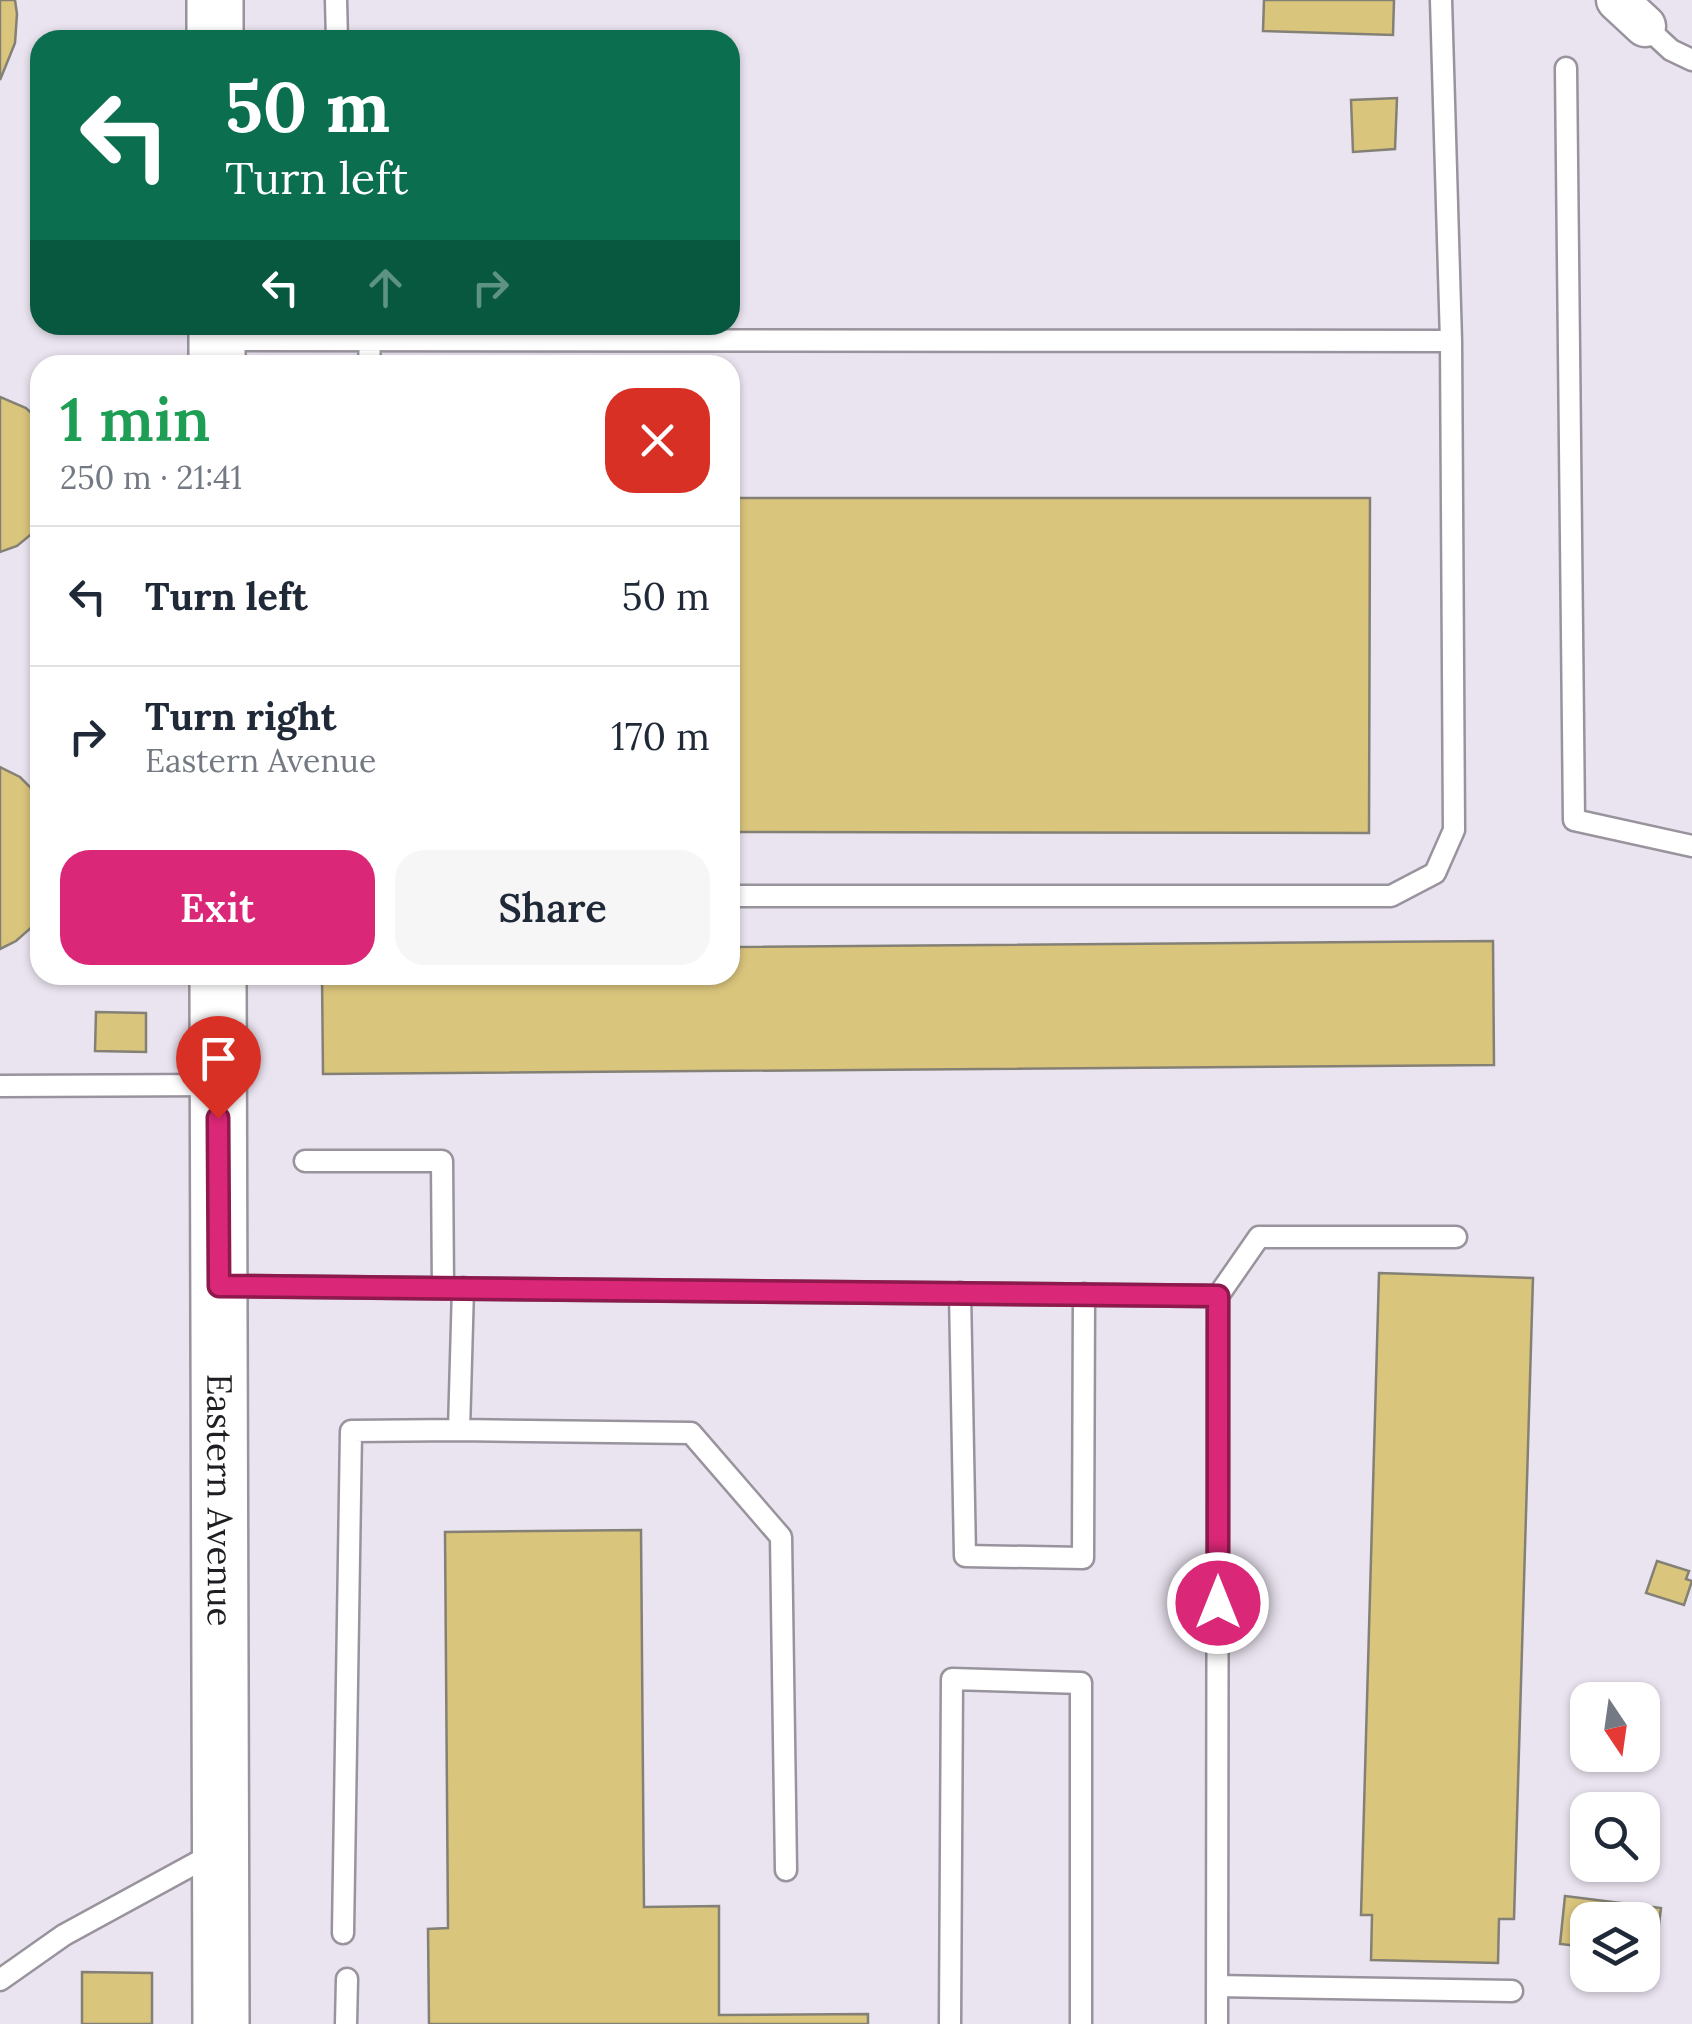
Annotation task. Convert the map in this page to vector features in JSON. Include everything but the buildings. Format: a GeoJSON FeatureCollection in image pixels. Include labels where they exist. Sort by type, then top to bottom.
{"type":"FeatureCollection","features":[{"type":"Feature","properties":{"kind":"main road"},"geometry":{"type":"LineString","coordinates":[[215,0],[216,30]]}},
{"type":"Feature","properties":{"kind":"main road","name":"Eastern Avenue"},"geometry":{"type":"LineString","coordinates":[[218,985],[221,2024]]}},
{"type":"Feature","properties":{"kind":"lane"},"geometry":{"type":"LineString","coordinates":[[336,0],[336,30]]}},
{"type":"Feature","properties":{"kind":"lane"},"geometry":{"type":"LineString","coordinates":[[740,896],[1391,896],[1435,872],[1454,830],[1451,341],[1441,0]]}},
{"type":"Feature","properties":{"kind":"lane"},"geometry":{"type":"LineString","coordinates":[[1631,13],[1671,50],[1692,60]]}},
{"type":"Feature","properties":{"kind":"lane"},"geometry":{"type":"LineString","coordinates":[[1566,68],[1574,820],[1692,846]]}},
{"type":"Feature","properties":{"kind":"lane"},"geometry":{"type":"LineString","coordinates":[[217,343],[370,339],[1451,341]]}},
{"type":"Feature","properties":{"kind":"lane"},"geometry":{"type":"LineString","coordinates":[[369,355],[370,339]]}},
{"type":"Feature","properties":{"kind":"lane"},"geometry":{"type":"LineString","coordinates":[[0,1086],[218,1085]]}},
{"type":"Feature","properties":{"kind":"lane"},"geometry":{"type":"LineString","coordinates":[[306,1161],[442,1161],[459,1430]]}},
{"type":"Feature","properties":{"kind":"lane"},"geometry":{"type":"LineString","coordinates":[[1217,2024],[1218,1296],[1259,1238],[1456,1237]]}},
{"type":"Feature","properties":{"kind":"lane"},"geometry":{"type":"LineString","coordinates":[[219,1286],[1218,1296]]}},
{"type":"Feature","properties":{"kind":"lane"},"geometry":{"type":"LineString","coordinates":[[960,1293],[965,1556],[1082,1558],[1084,1294]]}},
{"type":"Feature","properties":{"kind":"lane"},"geometry":{"type":"LineString","coordinates":[[342,1933],[351,1431],[690,1433],[780,1537],[786,1870]]}},
{"type":"Feature","properties":{"kind":"lane"},"geometry":{"type":"LineString","coordinates":[[950,2024],[952,1679],[1081,1684],[1082,2024]]}},
{"type":"Feature","properties":{"kind":"lane"},"geometry":{"type":"LineString","coordinates":[[0,1980],[64,1934],[220,1850]]}},
{"type":"Feature","properties":{"kind":"lane"},"geometry":{"type":"LineString","coordinates":[[346,2024],[347,1979]]}},
{"type":"Feature","properties":{"kind":"lane"},"geometry":{"type":"LineString","coordinates":[[1217,1986],[1512,1991]]}},
{"type":"Feature","properties":{"kind":"route"},"geometry":{"type":"LineString","coordinates":[[218,1118],[219,1286],[1218,1296],[1218,1603]]}}]}
